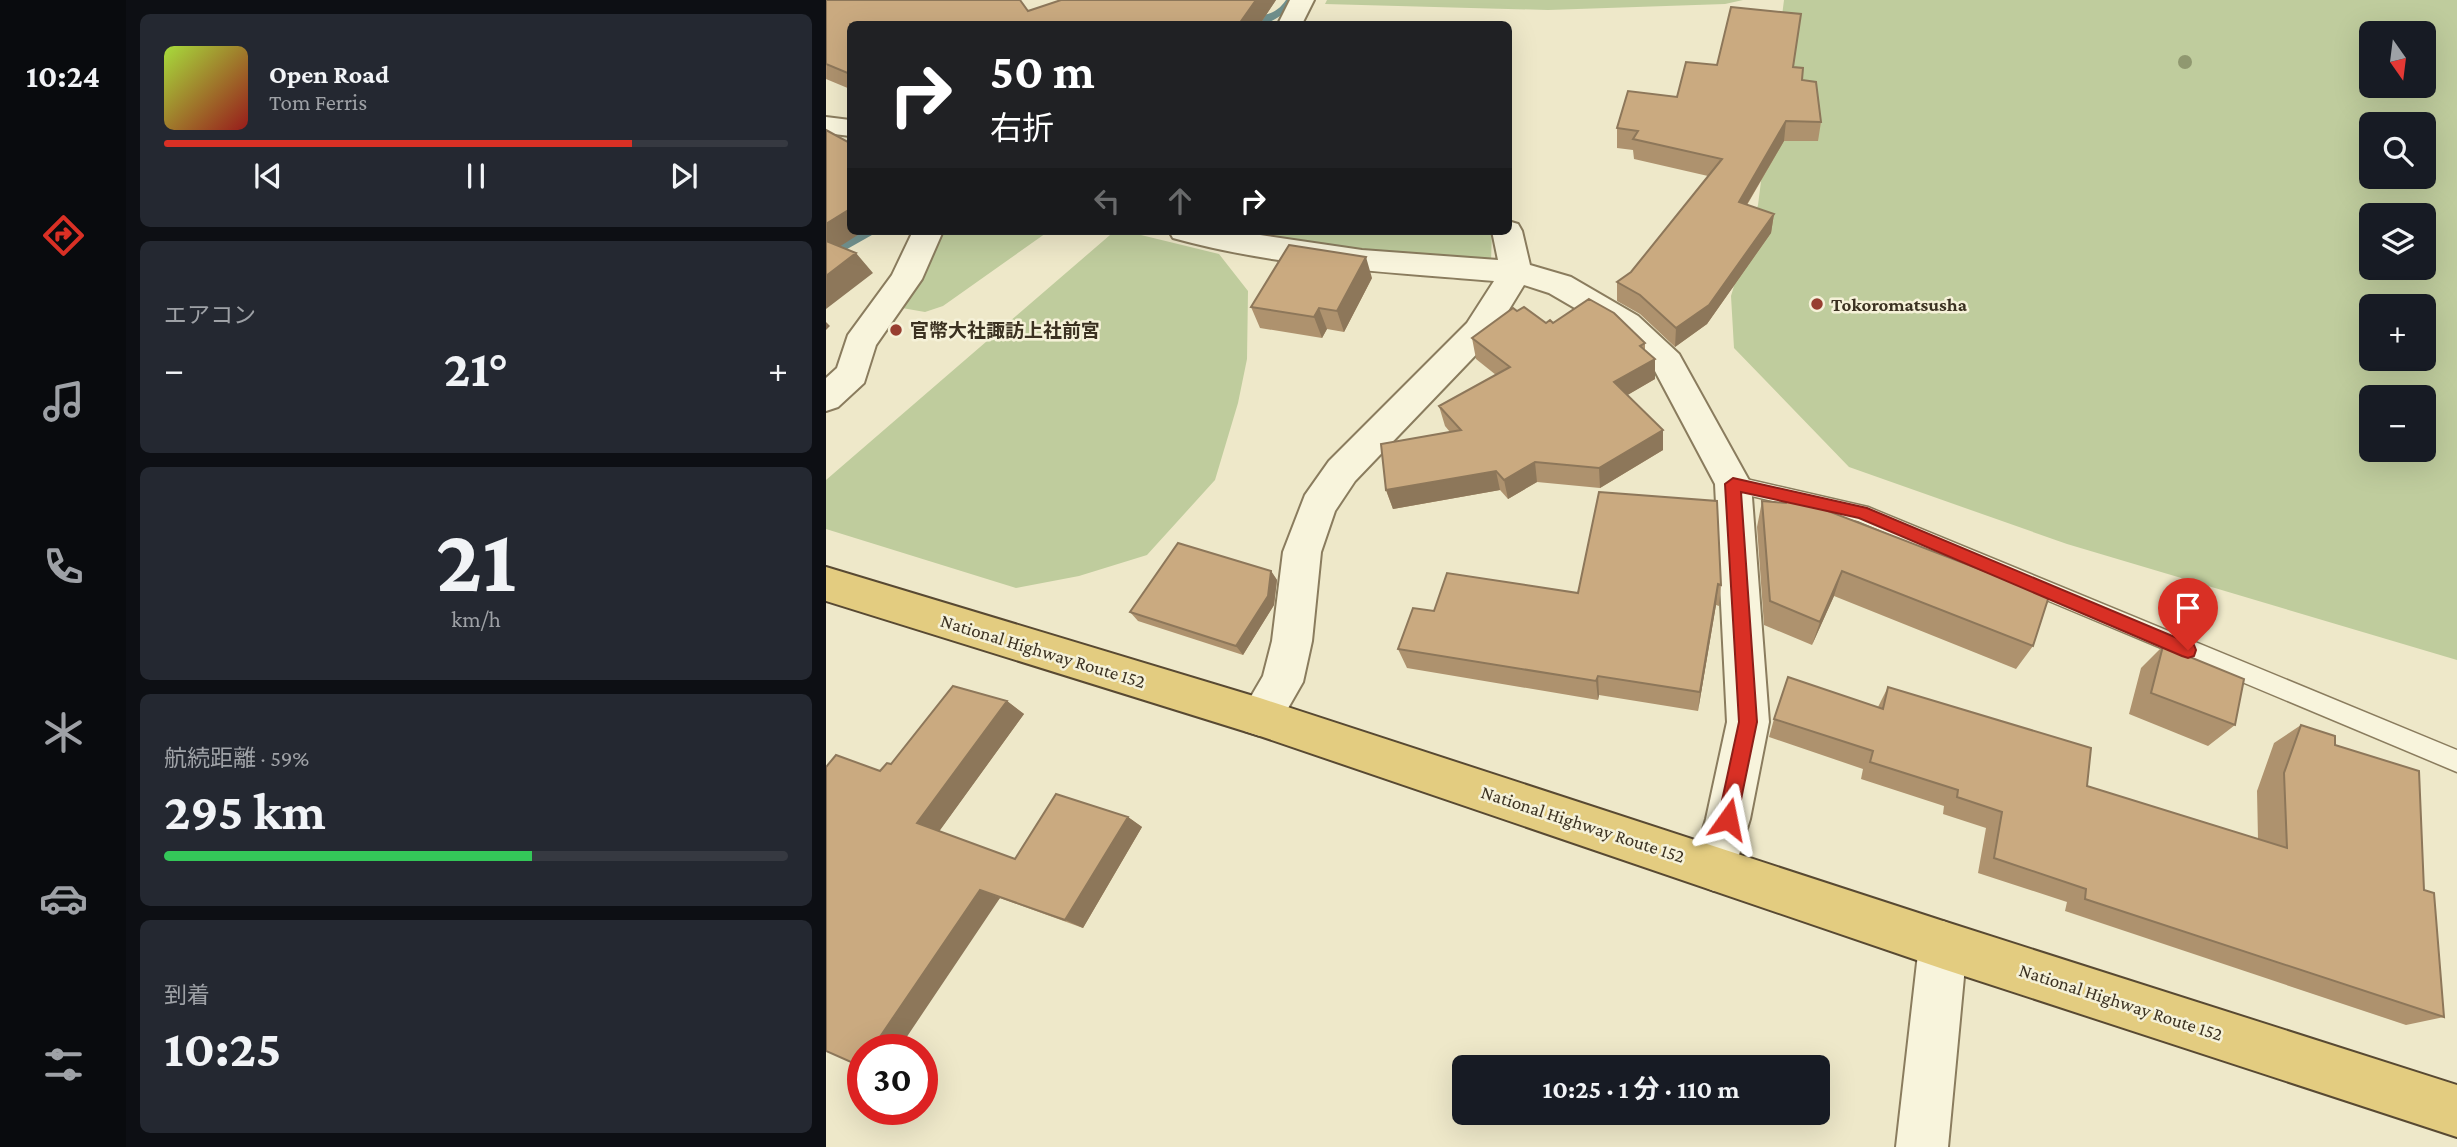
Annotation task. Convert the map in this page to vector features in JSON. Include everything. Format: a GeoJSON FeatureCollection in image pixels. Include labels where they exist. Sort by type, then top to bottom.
{"type":"FeatureCollection","features":[{"type":"Feature","properties":{"kind":"highway","name":"National Highway Route 152"},"geometry":{"type":"LineString","coordinates":[[826,584],[1260,717],[1943,945],[2457,1111]]}},
{"type":"Feature","properties":{"kind":"street"},"geometry":{"type":"LineString","coordinates":[[1291,21],[1301,0]]}},
{"type":"Feature","properties":{"kind":"street"},"geometry":{"type":"LineString","coordinates":[[826,125],[847,128]]}},
{"type":"Feature","properties":{"kind":"street"},"geometry":{"type":"LineString","coordinates":[[826,398],[852,374],[860,343],[906,279],[926,235]]}},
{"type":"Feature","properties":{"kind":"street"},"geometry":{"type":"LineString","coordinates":[[1199,235],[1362,260],[1516,272],[1560,285],[1627,324],[1667,363],[1733,484],[1748,722],[1728,819],[1714,868]]}},
{"type":"Feature","properties":{"kind":"street"},"geometry":{"type":"LineString","coordinates":[[1260,717],[1282,682],[1292,641],[1302,552],[1318,506],[1342,471],[1479,331],[1516,272],[1508,235]]}},
{"type":"Feature","properties":{"kind":"street"},"geometry":{"type":"LineString","coordinates":[[1922,1147],[1943,945]]}},
{"type":"Feature","properties":{"kind":"lane"},"geometry":{"type":"LineString","coordinates":[[1733,484],[1861,513],[2457,761]]}},
{"type":"Feature","properties":{"kind":"green space"},"geometry":{"type":"Polygon","coordinates":[[[1327,0],[1743,0],[1725,4],[1548,10],[1325,4],[1327,0]]]}},
{"type":"Feature","properties":{"kind":"green space"},"geometry":{"type":"Polygon","coordinates":[[[1784,0],[2457,0],[2457,660],[2067,544],[1849,467],[1734,348],[1731,296],[1758,205],[1784,0]]]}},
{"type":"Feature","properties":{"kind":"green space"},"geometry":{"type":"Polygon","coordinates":[[[939,235],[1043,235],[943,306],[925,312],[902,308],[902,298],[939,235]]]}},
{"type":"Feature","properties":{"kind":"green space"},"geometry":{"type":"Polygon","coordinates":[[[1110,235],[1141,235],[1219,254],[1248,291],[1247,359],[1238,403],[1215,480],[1147,555],[1079,576],[1016,588],[826,529],[826,480],[1110,235]]]}},
{"type":"Feature","properties":{"kind":"green space"},"geometry":{"type":"Polygon","coordinates":[[[1492,235],[1491,262],[1434,262],[1274,237],[1492,235]]]}},
{"type":"Feature","properties":{"kind":"building"},"geometry":{"type":"Polygon","coordinates":[[[826,0],[1020,0],[1028,11],[1061,0],[1256,0],[1241,21],[847,21],[847,73],[826,64],[826,0]]]}},
{"type":"Feature","properties":{"kind":"building"},"geometry":{"type":"Polygon","coordinates":[[[1731,7],[1801,14],[1793,67],[1803,68],[1802,80],[1816,82],[1821,122],[1786,121],[1739,202],[1774,214],[1709,305],[1676,328],[1640,295],[1617,282],[1631,272],[1722,159],[1633,139],[1638,131],[1617,128],[1628,91],[1677,97],[1686,62],[1717,65],[1731,7]]]}},
{"type":"Feature","properties":{"kind":"building"},"geometry":{"type":"Polygon","coordinates":[[[826,130],[847,141],[847,211],[826,224],[826,130]]]}},
{"type":"Feature","properties":{"kind":"building"},"geometry":{"type":"Polygon","coordinates":[[[826,241],[856,253],[826,276],[826,241]]]}},
{"type":"Feature","properties":{"kind":"building"},"geometry":{"type":"Polygon","coordinates":[[[1289,245],[1366,257],[1337,311],[1319,308],[1314,317],[1251,307],[1289,245]]]}},
{"type":"Feature","properties":{"kind":"building"},"geometry":{"type":"Polygon","coordinates":[[[1589,299],[1614,313],[1645,343],[1640,346],[1655,359],[1614,382],[1663,430],[1599,468],[1535,462],[1504,480],[1496,471],[1386,490],[1381,444],[1461,430],[1439,406],[1510,367],[1472,338],[1513,308],[1517,311],[1524,307],[1546,323],[1550,320],[1553,323],[1589,299]]]}},
{"type":"Feature","properties":{"kind":"building"},"geometry":{"type":"Polygon","coordinates":[[[1599,492],[1717,501],[1721,585],[1718,584],[1700,692],[1598,676],[1596,681],[1398,649],[1413,608],[1434,611],[1447,573],[1578,593],[1599,492]]]}},
{"type":"Feature","properties":{"kind":"building"},"geometry":{"type":"Polygon","coordinates":[[[1789,496],[2049,596],[2033,646],[1842,571],[1820,622],[1770,601],[1762,501],[1786,503],[1789,496]]]}},
{"type":"Feature","properties":{"kind":"building"},"geometry":{"type":"Polygon","coordinates":[[[1178,543],[1271,571],[1268,596],[1236,646],[1130,612],[1178,543]]]}},
{"type":"Feature","properties":{"kind":"building"},"geometry":{"type":"Polygon","coordinates":[[[2163,646],[2244,679],[2235,725],[2151,693],[2163,646]]]}},
{"type":"Feature","properties":{"kind":"building"},"geometry":{"type":"Polygon","coordinates":[[[1788,677],[1883,709],[1888,687],[2091,748],[2087,786],[2287,848],[2284,773],[2301,725],[2335,736],[2335,745],[2419,771],[2424,890],[2434,893],[2444,1017],[2085,899],[2086,889],[1994,858],[2002,812],[1957,797],[1958,790],[1870,762],[1873,751],[1774,719],[1788,677]]]}},
{"type":"Feature","properties":{"kind":"building"},"geometry":{"type":"Polygon","coordinates":[[[953,686],[1007,701],[917,823],[1015,859],[1056,794],[1128,817],[1065,920],[980,890],[882,1034],[847,1034],[847,1060],[826,1051],[826,767],[836,755],[880,771],[887,763],[891,764],[953,686]]]}},
{"type":"Feature","properties":{"kind":"waterway"},"geometry":{"type":"LineString","coordinates":[[1243,21],[1271,18],[1282,12],[1291,0]]}},
{"type":"Feature","properties":{"kind":"waterway"},"geometry":{"type":"LineString","coordinates":[[826,257],[866,235]]}},
{"type":"Feature","properties":{"kind":"place","name":"Tokoromatsusha"},"geometry":{"type":"Point","coordinates":[1817,304]}},
{"type":"Feature","properties":{"kind":"place","name":"官幣大社諏訪上社前宮"},"geometry":{"type":"Point","coordinates":[896,330]}},
{"type":"Feature","properties":{"kind":"route"},"geometry":{"type":"LineString","coordinates":[[1728,819],[1748,722],[1733,484],[1861,513],[2188,650]]}}]}
